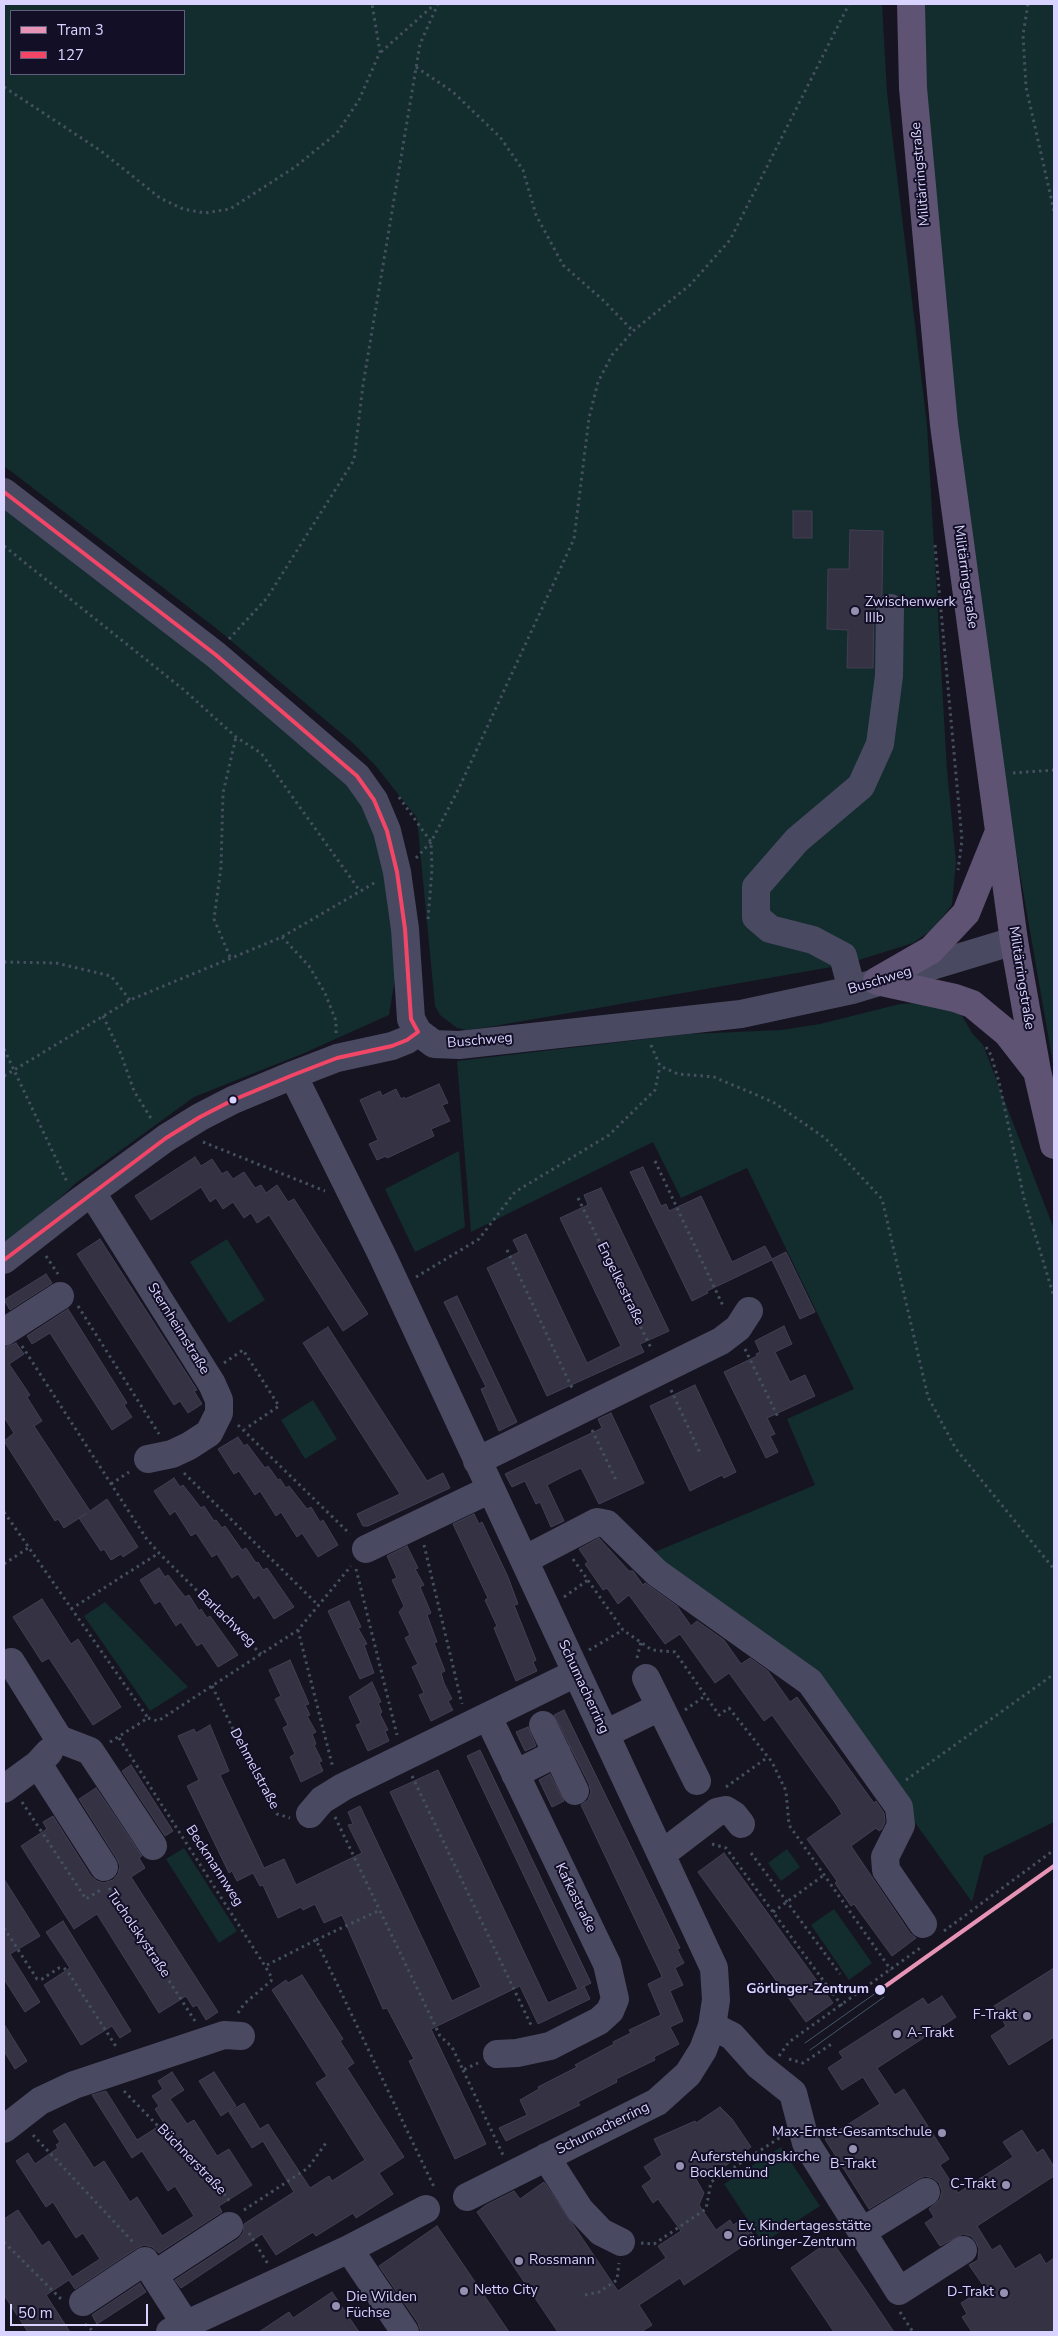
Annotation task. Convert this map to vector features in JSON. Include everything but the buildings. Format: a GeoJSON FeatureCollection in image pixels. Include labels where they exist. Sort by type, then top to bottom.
{"type":"FeatureCollection","features":[{"type":"Feature","properties":{"kind":"main road","name":"Militärringstraße"},"geometry":{"type":"LineString","coordinates":[[911,4],[913,88],[944,425],[1014,941],[1037,1071],[1054,1145]]}},
{"type":"Feature","properties":{"kind":"main road"},"geometry":{"type":"LineString","coordinates":[[864,986],[931,950],[966,913],[999,833]]}},
{"type":"Feature","properties":{"kind":"main road"},"geometry":{"type":"LineString","coordinates":[[864,986],[955,998],[972,1004],[1007,1033],[1037,1071]]}},
{"type":"Feature","properties":{"kind":"street"},"geometry":{"type":"LineString","coordinates":[[4,492],[216,655],[357,776],[374,800],[387,831],[397,872],[405,929],[410,1019],[418,1032],[407,1040],[392,1046],[337,1058],[233,1100],[200,1116],[84,1198],[4,1260]]}},
{"type":"Feature","properties":{"kind":"street"},"geometry":{"type":"LineString","coordinates":[[864,986],[843,956],[813,940],[770,929],[756,917],[756,887],[797,840],[861,786],[880,744],[889,676],[890,608]]}},
{"type":"Feature","properties":{"kind":"street","name":"Buschweg"},"geometry":{"type":"LineString","coordinates":[[418,1032],[434,1044],[459,1045],[741,1014],[864,986],[1014,941]]}},
{"type":"Feature","properties":{"kind":"street","name":"Schumacherring"},"geometry":{"type":"LineString","coordinates":[[293,1075],[397,1288],[714,1968],[716,2000],[712,2026],[704,2050],[688,2074],[657,2102],[467,2196]]}},
{"type":"Feature","properties":{"kind":"street","name":"Sternheimstraße"},"geometry":{"type":"LineString","coordinates":[[84,1198],[207,1375],[219,1400],[219,1413]]}},
{"type":"Feature","properties":{"kind":"street"},"geometry":{"type":"LineString","coordinates":[[7,1330],[64,1290]]}},
{"type":"Feature","properties":{"kind":"street"},"geometry":{"type":"LineString","coordinates":[[478,1461],[721,1341],[743,1320]]}},
{"type":"Feature","properties":{"kind":"street"},"geometry":{"type":"LineString","coordinates":[[162,1456],[189,1446],[209,1433],[219,1413]]}},
{"type":"Feature","properties":{"kind":"street"},"geometry":{"type":"LineString","coordinates":[[356,1549],[419,1523],[491,1489]]}},
{"type":"Feature","properties":{"kind":"street"},"geometry":{"type":"LineString","coordinates":[[524,1560],[597,1522],[606,1524],[657,1573],[810,1682],[899,1807],[901,1825],[886,1857],[886,1870],[929,1935]]}},
{"type":"Feature","properties":{"kind":"street"},"geometry":{"type":"LineString","coordinates":[[11,1662],[59,1739],[90,1751],[153,1846]]}},
{"type":"Feature","properties":{"kind":"street"},"geometry":{"type":"LineString","coordinates":[[325,1801],[403,1758],[478,1722],[573,1667]]}},
{"type":"Feature","properties":{"kind":"street"},"geometry":{"type":"LineString","coordinates":[[646,1678],[697,1781]]}},
{"type":"Feature","properties":{"kind":"street"},"geometry":{"type":"LineString","coordinates":[[605,1734],[660,1707]]}},
{"type":"Feature","properties":{"kind":"street","name":"Kafkastraße"},"geometry":{"type":"LineString","coordinates":[[478,1722],[516,1774],[607,1964],[615,1999],[610,2011],[599,2021],[542,2048],[517,2053],[497,2054]]}},
{"type":"Feature","properties":{"kind":"street"},"geometry":{"type":"LineString","coordinates":[[543,1725],[575,1791]]}},
{"type":"Feature","properties":{"kind":"street"},"geometry":{"type":"LineString","coordinates":[[7,1787],[38,1764],[59,1739]]}},
{"type":"Feature","properties":{"kind":"street"},"geometry":{"type":"LineString","coordinates":[[516,1774],[557,1754]]}},
{"type":"Feature","properties":{"kind":"street"},"geometry":{"type":"LineString","coordinates":[[38,1764],[104,1867]]}},
{"type":"Feature","properties":{"kind":"street"},"geometry":{"type":"LineString","coordinates":[[662,1854],[717,1812],[726,1810],[734,1815],[741,1824]]}},
{"type":"Feature","properties":{"kind":"street"},"geometry":{"type":"LineString","coordinates":[[712,2026],[732,2036],[758,2064],[792,2092],[806,2143],[899,2291],[963,2250]]}},
{"type":"Feature","properties":{"kind":"street"},"geometry":{"type":"LineString","coordinates":[[8,2115],[74,2085],[224,2035],[241,2036]]}},
{"type":"Feature","properties":{"kind":"street"},"geometry":{"type":"LineString","coordinates":[[546,2157],[580,2210],[601,2232],[621,2242]]}},
{"type":"Feature","properties":{"kind":"street"},"geometry":{"type":"LineString","coordinates":[[863,2231],[926,2192]]}},
{"type":"Feature","properties":{"kind":"street"},"geometry":{"type":"LineString","coordinates":[[149,2268],[178,2329],[349,2249],[431,2200]]}},
{"type":"Feature","properties":{"kind":"street"},"geometry":{"type":"LineString","coordinates":[[77,2308],[236,2218]]}},
{"type":"Feature","properties":{"kind":"street"},"geometry":{"type":"LineString","coordinates":[[349,2249],[405,2332]]}},
{"type":"Feature","properties":{"kind":"path"},"geometry":{"type":"LineString","coordinates":[[372,4],[380,52]]}},
{"type":"Feature","properties":{"kind":"path"},"geometry":{"type":"LineString","coordinates":[[4,86],[101,151],[160,198],[183,209],[206,213],[230,209],[295,167],[337,133],[359,100],[380,52],[437,4]]}},
{"type":"Feature","properties":{"kind":"path"},"geometry":{"type":"LineString","coordinates":[[216,655],[267,598],[354,460],[363,386],[420,44],[437,4]]}},
{"type":"Feature","properties":{"kind":"path"},"geometry":{"type":"LineString","coordinates":[[431,842],[459,788],[574,539],[589,418],[598,382],[612,355],[633,331],[690,285],[730,240],[849,4]]}},
{"type":"Feature","properties":{"kind":"path"},"geometry":{"type":"LineString","coordinates":[[1028,4],[1023,35],[1026,87],[1054,211]]}},
{"type":"Feature","properties":{"kind":"path"},"geometry":{"type":"LineString","coordinates":[[416,67],[453,92],[500,137],[523,170],[536,215],[563,265],[604,301],[633,331]]}},
{"type":"Feature","properties":{"kind":"path"},"geometry":{"type":"LineString","coordinates":[[4,546],[184,690],[236,737],[261,753],[360,891]]}},
{"type":"Feature","properties":{"kind":"path"},"geometry":{"type":"LineString","coordinates":[[230,957],[214,919],[221,866],[223,793],[236,737]]}},
{"type":"Feature","properties":{"kind":"path"},"geometry":{"type":"LineString","coordinates":[[991,776],[1054,770]]}},
{"type":"Feature","properties":{"kind":"path"},"geometry":{"type":"LineString","coordinates":[[4,1076],[130,1000],[282,937],[333,909],[360,891],[397,872]]}},
{"type":"Feature","properties":{"kind":"path"},"geometry":{"type":"LineString","coordinates":[[282,937],[309,966],[325,993],[336,1020],[337,1058]]}},
{"type":"Feature","properties":{"kind":"path"},"geometry":{"type":"LineString","coordinates":[[4,962],[56,963],[111,976],[130,1000]]}},
{"type":"Feature","properties":{"kind":"path"},"geometry":{"type":"LineString","coordinates":[[103,1016],[122,1054],[134,1091],[153,1121],[170,1136],[356,1203]]}},
{"type":"Feature","properties":{"kind":"path"},"geometry":{"type":"LineString","coordinates":[[397,1288],[478,1239],[515,1192],[609,1135],[656,1090],[660,1066],[650,1043],[646,1025]]}},
{"type":"Feature","properties":{"kind":"path"},"geometry":{"type":"LineString","coordinates":[[981,1039],[991,1055],[999,1082],[1024,1198],[1054,1298]]}},
{"type":"Feature","properties":{"kind":"path"},"geometry":{"type":"LineString","coordinates":[[4,1049],[13,1069],[84,1198]]}},
{"type":"Feature","properties":{"kind":"path"},"geometry":{"type":"LineString","coordinates":[[660,1066],[678,1074],[714,1077],[772,1102],[825,1138],[882,1199],[928,1397],[956,1449],[1054,1569]]}},
{"type":"Feature","properties":{"kind":"path"},"geometry":{"type":"LineString","coordinates":[[655,1161],[718,1297],[743,1320],[778,1418]]}},
{"type":"Feature","properties":{"kind":"path","name":"Engelkestraße"},"geometry":{"type":"LineString","coordinates":[[578,1198],[702,1455]]}},
{"type":"Feature","properties":{"kind":"path"},"geometry":{"type":"LineString","coordinates":[[34,1236],[162,1456],[319,1606]]}},
{"type":"Feature","properties":{"kind":"path"},"geometry":{"type":"LineString","coordinates":[[507,1250],[616,1480]]}},
{"type":"Feature","properties":{"kind":"path"},"geometry":{"type":"LineString","coordinates":[[7,1330],[146,1538],[159,1553],[71,1609]]}},
{"type":"Feature","properties":{"kind":"path"},"geometry":{"type":"LineString","coordinates":[[207,1375],[243,1350],[279,1406],[245,1429]]}},
{"type":"Feature","properties":{"kind":"path"},"geometry":{"type":"LineString","coordinates":[[219,1413],[245,1429],[356,1549],[357,1570],[403,1758],[542,2048]]}},
{"type":"Feature","properties":{"kind":"path"},"geometry":{"type":"LineString","coordinates":[[4,1512],[148,1718],[158,1721],[262,1654]]}},
{"type":"Feature","properties":{"kind":"path"},"geometry":{"type":"LineString","coordinates":[[419,1523],[478,1722]]}},
{"type":"Feature","properties":{"kind":"path"},"geometry":{"type":"LineString","coordinates":[[4,1564],[28,1548]]}},
{"type":"Feature","properties":{"kind":"path","name":"Barlachweg"},"geometry":{"type":"LineString","coordinates":[[159,1553],[262,1654],[298,1630],[319,1606],[356,1549]]}},
{"type":"Feature","properties":{"kind":"path"},"geometry":{"type":"LineString","coordinates":[[572,1557],[623,1630],[652,1650],[675,1652],[719,1715],[729,1708],[772,1762],[786,1791],[789,1825],[891,1970]]}},
{"type":"Feature","properties":{"kind":"path"},"geometry":{"type":"LineString","coordinates":[[298,1630],[325,1801],[440,2036],[452,2047],[512,2173]]}},
{"type":"Feature","properties":{"kind":"path"},"geometry":{"type":"LineString","coordinates":[[573,1667],[623,1630]]}},
{"type":"Feature","properties":{"kind":"path"},"geometry":{"type":"LineString","coordinates":[[889,1792],[1054,1674]]}},
{"type":"Feature","properties":{"kind":"path","name":"Dehmelstraße"},"geometry":{"type":"LineString","coordinates":[[212,1686],[270,1806],[277,1814],[288,1818],[325,1801]]}},
{"type":"Feature","properties":{"kind":"path","name":"Beckmannweg"},"geometry":{"type":"LineString","coordinates":[[148,1718],[118,1738],[264,1966]]}},
{"type":"Feature","properties":{"kind":"path","name":"Tucholskystraße"},"geometry":{"type":"LineString","coordinates":[[7,1787],[86,1899],[107,1885],[208,2041]]}},
{"type":"Feature","properties":{"kind":"path"},"geometry":{"type":"LineString","coordinates":[[705,1849],[712,1844],[726,1848],[842,2006]]}},
{"type":"Feature","properties":{"kind":"path"},"geometry":{"type":"LineString","coordinates":[[805,2031],[891,1970],[929,1935],[1054,1850]]}},
{"type":"Feature","properties":{"kind":"path"},"geometry":{"type":"LineString","coordinates":[[751,1853],[840,1974]]}},
{"type":"Feature","properties":{"kind":"path"},"geometry":{"type":"LineString","coordinates":[[773,1912],[824,1875]]}},
{"type":"Feature","properties":{"kind":"path"},"geometry":{"type":"LineString","coordinates":[[258,1993],[271,1982],[272,1978],[264,1966],[380,1910]]}},
{"type":"Feature","properties":{"kind":"path"},"geometry":{"type":"LineString","coordinates":[[4,1928],[37,1979],[42,1979],[59,1968],[64,1968],[68,1972],[118,2071]]}},
{"type":"Feature","properties":{"kind":"path"},"geometry":{"type":"LineString","coordinates":[[316,1940],[431,2200]]}},
{"type":"Feature","properties":{"kind":"path"},"geometry":{"type":"LineString","coordinates":[[778,2057],[803,2062],[833,2043]]}},
{"type":"Feature","properties":{"kind":"path"},"geometry":{"type":"LineString","coordinates":[[463,2070],[497,2054]]}},
{"type":"Feature","properties":{"kind":"path","name":"Büchnerstraße"},"geometry":{"type":"LineString","coordinates":[[118,2071],[226,2196],[236,2218],[279,2281]]}},
{"type":"Feature","properties":{"kind":"path"},"geometry":{"type":"LineString","coordinates":[[8,2115],[130,2238],[149,2268]]}},
{"type":"Feature","properties":{"kind":"path"},"geometry":{"type":"LineString","coordinates":[[585,2296],[599,2292],[617,2280],[621,2242],[654,2244],[706,2209],[711,2182],[784,2136]]}},
{"type":"Feature","properties":{"kind":"path"},"geometry":{"type":"LineString","coordinates":[[236,2218],[308,2168],[326,2143]]}},
{"type":"Feature","properties":{"kind":"path"},"geometry":{"type":"LineString","coordinates":[[4,2242],[77,2308],[94,2332]]}},
{"type":"Feature","properties":{"kind":"green space"},"geometry":{"type":"Polygon","coordinates":[[[4,4],[882,4],[887,92],[927,425],[947,770],[956,862],[952,905],[933,929],[913,943],[843,965],[489,1027],[466,1030],[457,1028],[440,1015],[435,1006],[417,818],[375,765],[354,744],[217,629],[4,466],[4,4]]]}},
{"type":"Feature","properties":{"kind":"green space"},"geometry":{"type":"Polygon","coordinates":[[[923,4],[1054,4],[1054,1069],[999,753],[936,260],[925,92],[923,4]]]}},
{"type":"Feature","properties":{"kind":"green space"},"geometry":{"type":"Polygon","coordinates":[[[4,506],[277,717],[337,770],[366,806],[388,885],[395,979],[389,1015],[302,1054],[194,1097],[76,1183],[48,1209],[4,1243],[4,506]]]}},
{"type":"Feature","properties":{"kind":"green space"},"geometry":{"type":"Polygon","coordinates":[[[900,1004],[932,1004],[961,1014],[972,1033],[983,1045],[1054,1229],[1054,1822],[984,1856],[972,1902],[809,1675],[650,1554],[815,1485],[787,1419],[854,1389],[747,1168],[681,1198],[653,1142],[471,1232],[457,1061],[689,1034],[781,1030],[820,1024],[900,1004]]]}},
{"type":"Feature","properties":{"kind":"green space"},"geometry":{"type":"Polygon","coordinates":[[[459,1151],[465,1227],[415,1252],[385,1189],[459,1151]]]}},
{"type":"Feature","properties":{"kind":"green space"},"geometry":{"type":"Polygon","coordinates":[[[227,1239],[265,1300],[229,1323],[190,1262],[227,1239]]]}},
{"type":"Feature","properties":{"kind":"green space"},"geometry":{"type":"Polygon","coordinates":[[[313,1400],[337,1439],[305,1459],[281,1420],[313,1400]]]}},
{"type":"Feature","properties":{"kind":"green space"},"geometry":{"type":"Polygon","coordinates":[[[105,1602],[188,1687],[150,1711],[84,1616],[105,1602]]]}},
{"type":"Feature","properties":{"kind":"green space"},"geometry":{"type":"Polygon","coordinates":[[[184,1848],[237,1931],[219,1943],[166,1859],[184,1848]]]}},
{"type":"Feature","properties":{"kind":"green space"},"geometry":{"type":"Polygon","coordinates":[[[787,1849],[800,1867],[781,1881],[768,1863],[787,1849]]]}},
{"type":"Feature","properties":{"kind":"green space"},"geometry":{"type":"Polygon","coordinates":[[[834,1909],[872,1963],[849,1980],[811,1925],[834,1909]]]}},
{"type":"Feature","properties":{"kind":"green space"},"geometry":{"type":"Polygon","coordinates":[[[781,2147],[820,2206],[763,2243],[724,2184],[781,2147]]]}},
{"type":"Feature","properties":{"kind":"tram line","name":"3"},"geometry":{"type":"LineString","coordinates":[[880,1990],[1054,1866]]}},
{"type":"Feature","properties":{"kind":"tram line"},"geometry":{"type":"LineString","coordinates":[[805,2043],[880,1990]]}},
{"type":"Feature","properties":{"kind":"tram line"},"geometry":{"type":"LineString","coordinates":[[810,2050],[884,1997]]}},
{"type":"Feature","properties":{"kind":"transit line","name":"127"},"geometry":{"type":"LineString","coordinates":[[4,492],[216,655],[357,776],[374,800],[387,831],[397,872],[405,929],[411,1019],[418,1032]]}},
{"type":"Feature","properties":{"kind":"transit line","name":"127"},"geometry":{"type":"LineString","coordinates":[[4,1260],[166,1138],[200,1117],[233,1100],[293,1075],[337,1058],[392,1046],[407,1040],[418,1032]]}},
{"type":"Feature","properties":{"kind":"place","name":"Zwischenwerk IIIb"},"geometry":{"type":"Point","coordinates":[855,611]}},
{"type":"Feature","properties":{"kind":"place","name":"Görlinger-Zentrum"},"geometry":{"type":"Point","coordinates":[880,1990]}},
{"type":"Feature","properties":{"kind":"place","name":"F-Trakt"},"geometry":{"type":"Point","coordinates":[1027,2016]}},
{"type":"Feature","properties":{"kind":"place","name":"A-Trakt"},"geometry":{"type":"Point","coordinates":[897,2034]}},
{"type":"Feature","properties":{"kind":"place","name":"Max-Ernst-Gesamtschule"},"geometry":{"type":"Point","coordinates":[942,2133]}},
{"type":"Feature","properties":{"kind":"place","name":"B-Trakt"},"geometry":{"type":"Point","coordinates":[853,2149]}},
{"type":"Feature","properties":{"kind":"place","name":"Auferstehungskirche Bocklemünd"},"geometry":{"type":"Point","coordinates":[680,2166]}},
{"type":"Feature","properties":{"kind":"place","name":"C-Trakt"},"geometry":{"type":"Point","coordinates":[1006,2185]}},
{"type":"Feature","properties":{"kind":"place","name":"Ev. Kindertagesstätte Görlinger-Zentrum"},"geometry":{"type":"Point","coordinates":[728,2235]}},
{"type":"Feature","properties":{"kind":"place","name":"Rossmann"},"geometry":{"type":"Point","coordinates":[519,2261]}},
{"type":"Feature","properties":{"kind":"place","name":"Netto City"},"geometry":{"type":"Point","coordinates":[464,2291]}},
{"type":"Feature","properties":{"kind":"place","name":"D-Trakt"},"geometry":{"type":"Point","coordinates":[1004,2293]}},
{"type":"Feature","properties":{"kind":"place","name":"Die Wilden Füchse"},"geometry":{"type":"Point","coordinates":[336,2306]}}]}
